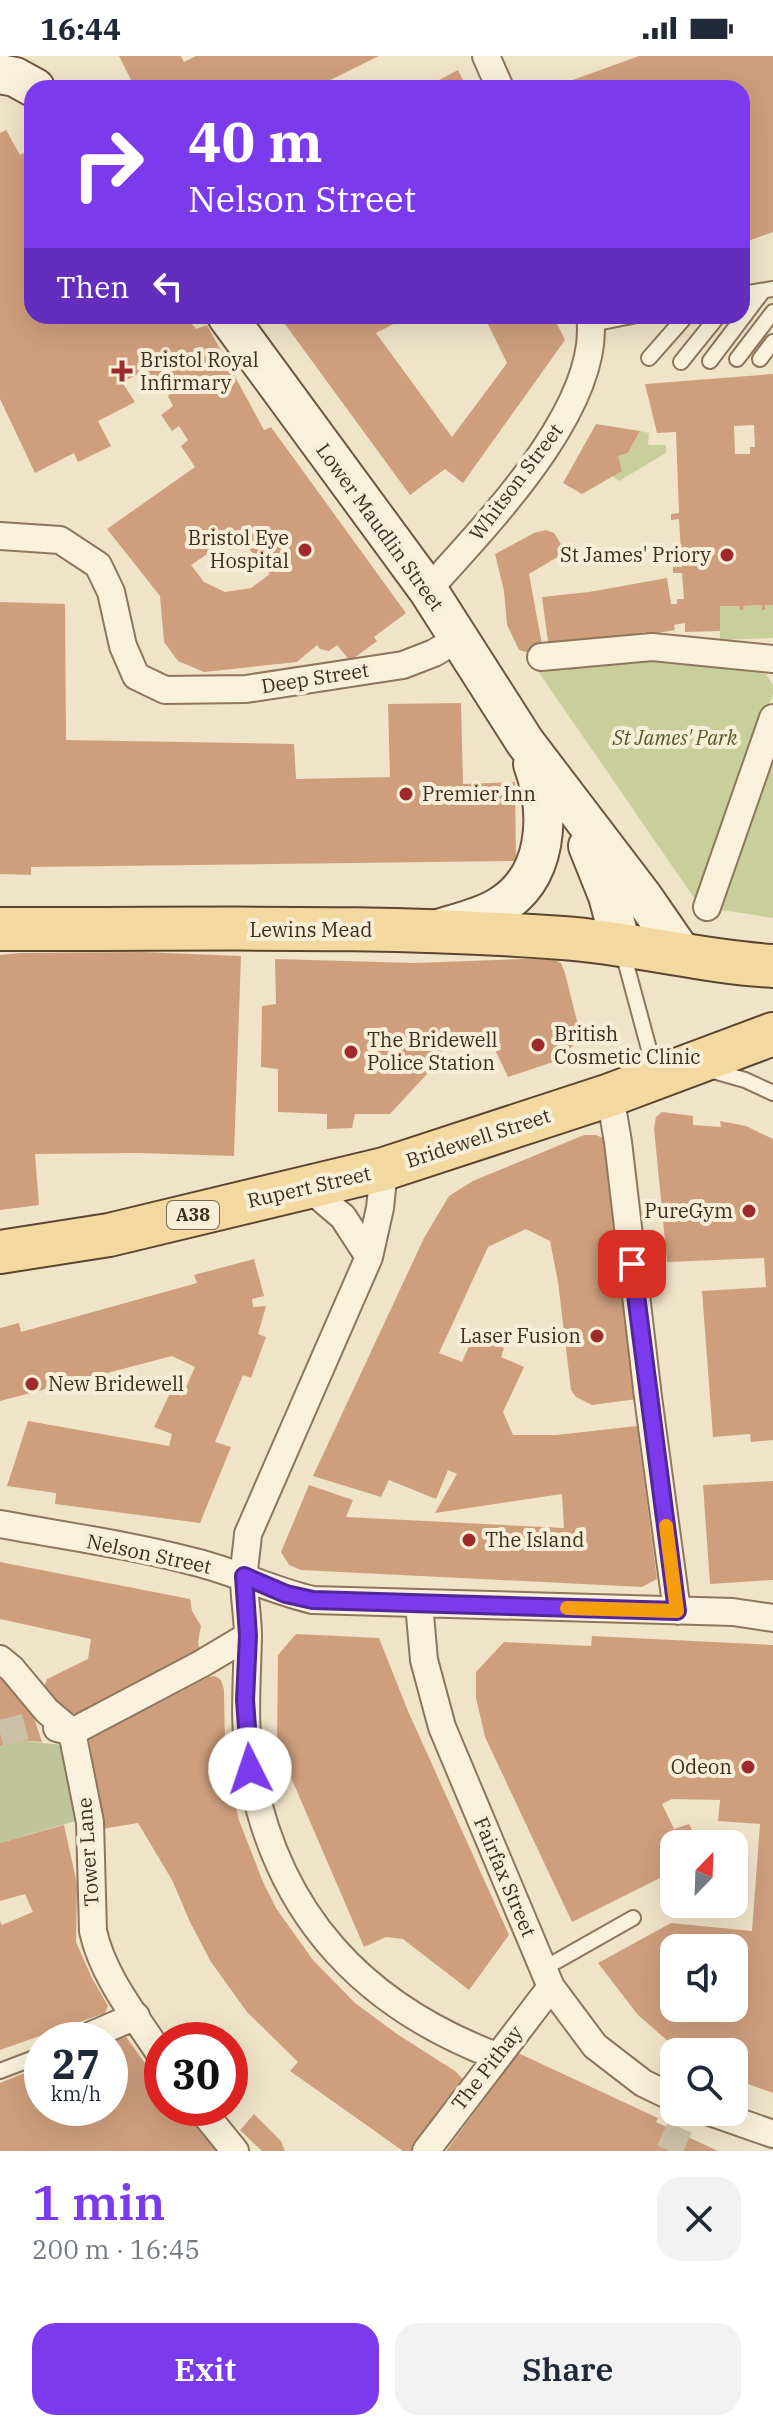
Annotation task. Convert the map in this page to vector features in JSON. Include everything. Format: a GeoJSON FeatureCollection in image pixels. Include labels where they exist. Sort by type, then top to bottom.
{"type":"FeatureCollection","features":[{"type":"Feature","properties":{"kind":"main road","name":"Lewins Mead"},"geometry":{"type":"LineString","coordinates":[[0,929],[433,931],[565,938],[683,955]]}},
{"type":"Feature","properties":{"kind":"main road"},"geometry":{"type":"LineString","coordinates":[[683,955],[731,964],[773,966]]}},
{"type":"Feature","properties":{"kind":"main road","name":"A38"},"geometry":{"type":"LineString","coordinates":[[671,1071],[773,1034]]}},
{"type":"Feature","properties":{"kind":"main road","name":"Bridewell Street"},"geometry":{"type":"LineString","coordinates":[[384,1169],[610,1095],[671,1071]]}},
{"type":"Feature","properties":{"kind":"main road","name":"Rupert Street"},"geometry":{"type":"LineString","coordinates":[[0,1252],[109,1235],[384,1169]]}},
{"type":"Feature","properties":{"kind":"street"},"geometry":{"type":"LineString","coordinates":[[0,64],[15,56]]}},
{"type":"Feature","properties":{"kind":"street"},"geometry":{"type":"LineString","coordinates":[[495,58],[499,80]]}},
{"type":"Feature","properties":{"kind":"street"},"geometry":{"type":"LineString","coordinates":[[0,74],[24,82]]}},
{"type":"Feature","properties":{"kind":"street","name":"Lower Maudlin Street"},"geometry":{"type":"LineString","coordinates":[[233,324],[428,590],[525,742],[643,897],[683,955]]}},
{"type":"Feature","properties":{"kind":"street","name":"Whitson Street"},"geometry":{"type":"LineString","coordinates":[[428,590],[502,507],[569,412],[585,366],[590,324]]}},
{"type":"Feature","properties":{"kind":"street","name":"Deep Street"},"geometry":{"type":"LineString","coordinates":[[0,536],[60,540],[98,565],[111,592],[123,646],[136,676],[165,690],[246,689],[403,665],[434,653],[459,638]]}},
{"type":"Feature","properties":{"kind":"street"},"geometry":{"type":"LineString","coordinates":[[541,657],[652,647],[773,659]]}},
{"type":"Feature","properties":{"kind":"street"},"geometry":{"type":"LineString","coordinates":[[707,907],[773,718]]}},
{"type":"Feature","properties":{"kind":"street","name":"Lower Maudlin Street"},"geometry":{"type":"LineString","coordinates":[[433,931],[495,910],[518,894],[533,871],[540,852],[545,815],[541,785],[525,742]]}},
{"type":"Feature","properties":{"kind":"street","name":"Lower Maudlin Street"},"geometry":{"type":"LineString","coordinates":[[569,799],[608,896],[621,944]]}},
{"type":"Feature","properties":{"kind":"street"},"geometry":{"type":"LineString","coordinates":[[610,1095],[677,1611]]}},
{"type":"Feature","properties":{"kind":"street","name":"Bridewell Street"},"geometry":{"type":"LineString","coordinates":[[384,1169],[380,1208],[369,1257],[248,1534],[244,1576],[248,1636],[245,1700],[250,1769],[277,1860],[302,1911],[334,1952],[366,1983],[461,2042],[496,2056]]}},
{"type":"Feature","properties":{"kind":"street"},"geometry":{"type":"LineString","coordinates":[[308,1187],[343,1217],[369,1257]]}},
{"type":"Feature","properties":{"kind":"street","name":"Nelson Street"},"geometry":{"type":"LineString","coordinates":[[0,1524],[160,1554],[244,1576],[286,1594],[313,1600],[733,1612],[773,1618]]}},
{"type":"Feature","properties":{"kind":"street","name":"Fairfax Street"},"geometry":{"type":"LineString","coordinates":[[419,1604],[424,1660],[442,1727],[547,1978],[595,2046],[643,2083],[660,2091]]}},
{"type":"Feature","properties":{"kind":"street"},"geometry":{"type":"LineString","coordinates":[[35,1724],[72,1732],[248,1636]]}},
{"type":"Feature","properties":{"kind":"street"},"geometry":{"type":"LineString","coordinates":[[0,1659],[47,1711],[72,1732]]}},
{"type":"Feature","properties":{"kind":"street","name":"Tower Lane"},"geometry":{"type":"LineString","coordinates":[[72,1732],[90,1822],[93,1931],[106,1968],[144,2029]]}},
{"type":"Feature","properties":{"kind":"street","name":"The Pithay"},"geometry":{"type":"LineString","coordinates":[[426,2151],[496,2056],[547,1978]]}},
{"type":"Feature","properties":{"kind":"street"},"geometry":{"type":"LineString","coordinates":[[122,2022],[136,2016]]}},
{"type":"Feature","properties":{"kind":"street"},"geometry":{"type":"LineString","coordinates":[[748,2125],[773,2134]]}},
{"type":"Feature","properties":{"kind":"street"},"geometry":{"type":"LineString","coordinates":[[215,2126],[235,2151]]}},
{"type":"Feature","properties":{"kind":"lane"},"geometry":{"type":"LineString","coordinates":[[750,312],[768,290]]}},
{"type":"Feature","properties":{"kind":"lane"},"geometry":{"type":"LineString","coordinates":[[737,359],[773,312]]}},
{"type":"Feature","properties":{"kind":"lane"},"geometry":{"type":"LineString","coordinates":[[649,358],[679,324]]}},
{"type":"Feature","properties":{"kind":"lane"},"geometry":{"type":"LineString","coordinates":[[681,362],[712,324]]}},
{"type":"Feature","properties":{"kind":"lane"},"geometry":{"type":"LineString","coordinates":[[710,361],[740,324]]}},
{"type":"Feature","properties":{"kind":"lane"},"geometry":{"type":"LineString","coordinates":[[760,359],[773,342]]}},
{"type":"Feature","properties":{"kind":"lane","name":"Lower Maudlin Street"},"geometry":{"type":"LineString","coordinates":[[621,944],[671,1071]]}},
{"type":"Feature","properties":{"kind":"lane"},"geometry":{"type":"LineString","coordinates":[[671,1071],[745,1080],[773,1093]]}},
{"type":"Feature","properties":{"kind":"lane"},"geometry":{"type":"LineString","coordinates":[[547,1978],[633,1918]]}},
{"type":"Feature","properties":{"kind":"lane"},"geometry":{"type":"LineString","coordinates":[[0,2071],[24,2062]]}},
{"type":"Feature","properties":{"kind":"green space"},"geometry":{"type":"Polygon","coordinates":[[[640,431],[649,433],[648,445],[666,445],[666,453],[619,481],[612,476],[618,456],[628,453],[640,431]]]}},
{"type":"Feature","properties":{"kind":"green space"},"geometry":{"type":"Polygon","coordinates":[[[762,605],[765,610],[765,605],[773,605],[773,638],[720,640],[720,606],[740,606],[743,610],[743,606],[762,605]]]}},
{"type":"Feature","properties":{"kind":"green space","name":"St James' Park"},"geometry":{"type":"Polygon","coordinates":[[[651,657],[766,674],[773,685],[773,694],[699,905],[533,664],[651,657]]]}},
{"type":"Feature","properties":{"kind":"green space","name":"St James' Park"},"geometry":{"type":"Polygon","coordinates":[[[773,744],[773,918],[715,909],[773,744]]]}},
{"type":"Feature","properties":{"kind":"green space"},"geometry":{"type":"Polygon","coordinates":[[[17,1740],[62,1745],[79,1820],[0,1843],[0,1746],[17,1740]]]}},
{"type":"Feature","properties":{"kind":"building"},"geometry":{"type":"Polygon","coordinates":[[[119,56],[181,56],[184,62],[196,56],[379,56],[330,80],[131,80],[119,56]]]}},
{"type":"Feature","properties":{"kind":"building"},"geometry":{"type":"Polygon","coordinates":[[[639,56],[773,56],[773,232],[750,240],[750,80],[573,80],[639,56]]]}},
{"type":"Feature","properties":{"kind":"building"},"geometry":{"type":"Polygon","coordinates":[[[458,70],[463,80],[439,80],[458,70]]]}},
{"type":"Feature","properties":{"kind":"building"},"geometry":{"type":"Polygon","coordinates":[[[6,130],[20,155],[24,153],[24,324],[192,324],[196,329],[207,325],[264,430],[271,427],[406,613],[374,637],[377,641],[350,661],[337,645],[329,651],[317,645],[297,662],[204,672],[178,661],[164,642],[160,596],[107,529],[195,467],[181,446],[188,440],[179,426],[172,431],[161,415],[173,406],[168,396],[175,388],[169,378],[153,386],[144,382],[139,374],[122,382],[135,402],[98,421],[111,446],[78,462],[74,453],[35,473],[0,399],[0,133],[6,130]],[[237,534],[191,565],[204,582],[225,592],[251,588],[270,574],[237,534]]]}},
{"type":"Feature","properties":{"kind":"building"},"geometry":{"type":"Polygon","coordinates":[[[285,324],[393,324],[376,333],[452,437],[507,363],[488,324],[557,324],[565,340],[463,483],[445,469],[410,495],[285,324]]]}},
{"type":"Feature","properties":{"kind":"building"},"geometry":{"type":"Polygon","coordinates":[[[773,374],[773,605],[765,605],[765,610],[762,610],[762,605],[743,606],[743,610],[740,606],[720,606],[720,631],[685,632],[685,623],[674,625],[675,630],[549,649],[542,597],[667,578],[671,604],[677,604],[677,599],[684,599],[682,573],[673,573],[673,567],[682,567],[679,519],[671,520],[671,514],[679,513],[676,432],[657,433],[645,384],[773,374]],[[754,425],[734,426],[735,454],[750,454],[750,447],[755,447],[754,425]]]}},
{"type":"Feature","properties":{"kind":"building"},"geometry":{"type":"Polygon","coordinates":[[[596,424],[640,431],[628,453],[618,456],[622,471],[582,494],[563,483],[596,424]]]}},
{"type":"Feature","properties":{"kind":"building"},"geometry":{"type":"Polygon","coordinates":[[[546,530],[554,533],[566,552],[529,574],[543,650],[526,652],[519,650],[507,625],[504,591],[495,554],[546,530]]]}},
{"type":"Feature","properties":{"kind":"building"},"geometry":{"type":"Polygon","coordinates":[[[0,602],[65,604],[66,740],[294,744],[296,779],[390,777],[388,704],[461,703],[463,784],[515,782],[516,861],[31,867],[31,875],[0,874],[0,602]]]}},
{"type":"Feature","properties":{"kind":"building"},"geometry":{"type":"Polygon","coordinates":[[[143,952],[241,956],[234,1156],[35,1154],[39,1205],[0,1210],[0,955],[143,952]]]}},
{"type":"Feature","properties":{"kind":"building","name":"The Bridewell Police Station"},"geometry":{"type":"Polygon","coordinates":[[[551,958],[561,963],[565,973],[579,1029],[577,1042],[556,1061],[508,1077],[490,1039],[443,1038],[441,1064],[427,1065],[427,1074],[390,1114],[355,1114],[352,1128],[327,1129],[327,1114],[278,1112],[278,1069],[261,1067],[262,1006],[276,1004],[275,959],[414,963],[551,958]]]}},
{"type":"Feature","properties":{"kind":"building"},"geometry":{"type":"Polygon","coordinates":[[[662,1112],[693,1116],[693,1125],[721,1127],[720,1121],[746,1126],[773,1139],[773,1440],[751,1442],[750,1434],[713,1437],[702,1291],[766,1287],[764,1258],[667,1262],[654,1128],[656,1117],[662,1112]]]}},
{"type":"Feature","properties":{"kind":"building"},"geometry":{"type":"Polygon","coordinates":[[[584,1135],[603,1138],[608,1146],[637,1399],[592,1405],[576,1397],[571,1390],[550,1241],[526,1229],[488,1247],[439,1353],[462,1362],[474,1335],[504,1348],[501,1357],[524,1367],[503,1412],[513,1435],[556,1435],[637,1426],[657,1579],[642,1587],[301,1570],[289,1565],[281,1552],[309,1485],[353,1500],[346,1517],[564,1528],[562,1494],[435,1513],[457,1474],[448,1470],[436,1499],[389,1480],[381,1497],[313,1476],[424,1238],[449,1196],[473,1181],[584,1135]]]}},
{"type":"Feature","properties":{"kind":"building","name":"New Bridewell"},"geometry":{"type":"Polygon","coordinates":[[[254,1259],[264,1296],[252,1299],[253,1307],[266,1306],[258,1334],[266,1337],[251,1378],[243,1375],[215,1442],[231,1447],[200,1523],[55,1504],[56,1493],[7,1486],[28,1421],[169,1446],[172,1434],[154,1427],[171,1391],[182,1396],[195,1367],[172,1356],[0,1401],[0,1328],[19,1323],[21,1332],[197,1283],[194,1275],[254,1259]]]}},
{"type":"Feature","properties":{"kind":"building"},"geometry":{"type":"Polygon","coordinates":[[[773,1481],[773,1580],[710,1584],[703,1485],[773,1481]]]}},
{"type":"Feature","properties":{"kind":"building"},"geometry":{"type":"Polygon","coordinates":[[[0,1562],[190,1599],[192,1611],[201,1626],[200,1651],[79,1714],[67,1712],[51,1701],[43,1690],[47,1679],[88,1659],[91,1639],[0,1619],[0,1562]]]}},
{"type":"Feature","properties":{"kind":"building"},"geometry":{"type":"Polygon","coordinates":[[[296,1634],[379,1638],[408,1711],[509,1935],[469,1990],[403,1939],[386,1937],[364,1947],[277,1745],[278,1655],[296,1634]]]}},
{"type":"Feature","properties":{"kind":"building"},"geometry":{"type":"Polygon","coordinates":[[[592,1636],[773,1645],[773,2093],[748,2084],[748,2038],[664,2038],[638,2015],[598,1963],[671,1923],[752,1931],[760,1824],[718,1821],[720,1800],[672,1799],[662,1804],[674,1829],[689,1824],[692,1830],[660,1830],[660,1878],[572,1922],[485,1737],[476,1698],[476,1672],[504,1642],[591,1646],[592,1636]]]}},
{"type":"Feature","properties":{"kind":"building"},"geometry":{"type":"Polygon","coordinates":[[[0,1672],[28,1700],[42,1742],[17,1740],[0,1746],[0,1672]]]}},
{"type":"Feature","properties":{"kind":"building"},"geometry":{"type":"Polygon","coordinates":[[[215,1676],[221,1680],[224,1690],[225,1742],[230,1784],[239,1820],[276,1908],[313,1960],[355,2003],[463,2079],[415,2151],[403,2151],[290,2071],[298,2062],[247,2012],[211,1962],[172,1880],[138,1823],[102,1829],[89,1739],[215,1676]]]}},
{"type":"Feature","properties":{"kind":"building"},"geometry":{"type":"Polygon","coordinates":[[[64,1825],[77,1884],[76,1942],[108,2006],[105,2013],[79,2022],[24,2022],[24,2042],[0,2050],[0,1921],[2,1925],[33,1912],[25,1894],[0,1901],[0,1843],[64,1825]]]}},
{"type":"Feature","properties":{"kind":"building"},"geometry":{"type":"Polygon","coordinates":[[[128,2040],[144,2062],[144,2126],[196,2126],[219,2151],[0,2151],[0,2083],[24,2073],[24,2126],[128,2126],[128,2040]]]}},
{"type":"Feature","properties":{"kind":"building"},"geometry":{"type":"Polygon","coordinates":[[[518,2053],[658,2118],[656,2122],[660,2126],[718,2151],[446,2151],[518,2053]]]}},
{"type":"Feature","properties":{"kind":"building"},"geometry":{"type":"Polygon","coordinates":[[[254,2114],[281,2141],[285,2151],[262,2151],[240,2130],[248,2126],[254,2114]]]}},
{"type":"Feature","properties":{"kind":"tunnel"},"geometry":{"type":"LineString","coordinates":[[0,1733],[35,1724]]}},
{"type":"Feature","properties":{"kind":"tunnel"},"geometry":{"type":"LineString","coordinates":[[669,2151],[681,2126]]}},
{"type":"Feature","properties":{"kind":"slow traffic"},"geometry":{"type":"LineString","coordinates":[[567,1608],[677,1611],[666,1526]]}},
{"type":"Feature","properties":{"kind":"place","name":"Bristol Royal Infirmary"},"geometry":{"type":"Point","coordinates":[122,371]}},
{"type":"Feature","properties":{"kind":"place","name":"Bristol Eye Hospital"},"geometry":{"type":"Point","coordinates":[305,550]}},
{"type":"Feature","properties":{"kind":"place","name":"St James' Priory"},"geometry":{"type":"Point","coordinates":[727,555]}},
{"type":"Feature","properties":{"kind":"place","name":"Premier Inn"},"geometry":{"type":"Point","coordinates":[406,794]}},
{"type":"Feature","properties":{"kind":"place","name":"British Cosmetic Clinic"},"geometry":{"type":"Point","coordinates":[538,1045]}},
{"type":"Feature","properties":{"kind":"place","name":"The Bridewell Police Station"},"geometry":{"type":"Point","coordinates":[351,1052]}},
{"type":"Feature","properties":{"kind":"place","name":"PureGym"},"geometry":{"type":"Point","coordinates":[749,1211]}},
{"type":"Feature","properties":{"kind":"place","name":"Laser Fusion"},"geometry":{"type":"Point","coordinates":[597,1336]}},
{"type":"Feature","properties":{"kind":"place","name":"New Bridewell"},"geometry":{"type":"Point","coordinates":[32,1384]}},
{"type":"Feature","properties":{"kind":"place","name":"The Island"},"geometry":{"type":"Point","coordinates":[469,1540]}},
{"type":"Feature","properties":{"kind":"place","name":"Odeon"},"geometry":{"type":"Point","coordinates":[748,1767]}},
{"type":"Feature","properties":{"kind":"route"},"geometry":{"type":"LineString","coordinates":[[250,1769],[245,1700],[248,1636],[244,1576],[286,1594],[313,1600],[677,1611],[632,1264]]}}]}
